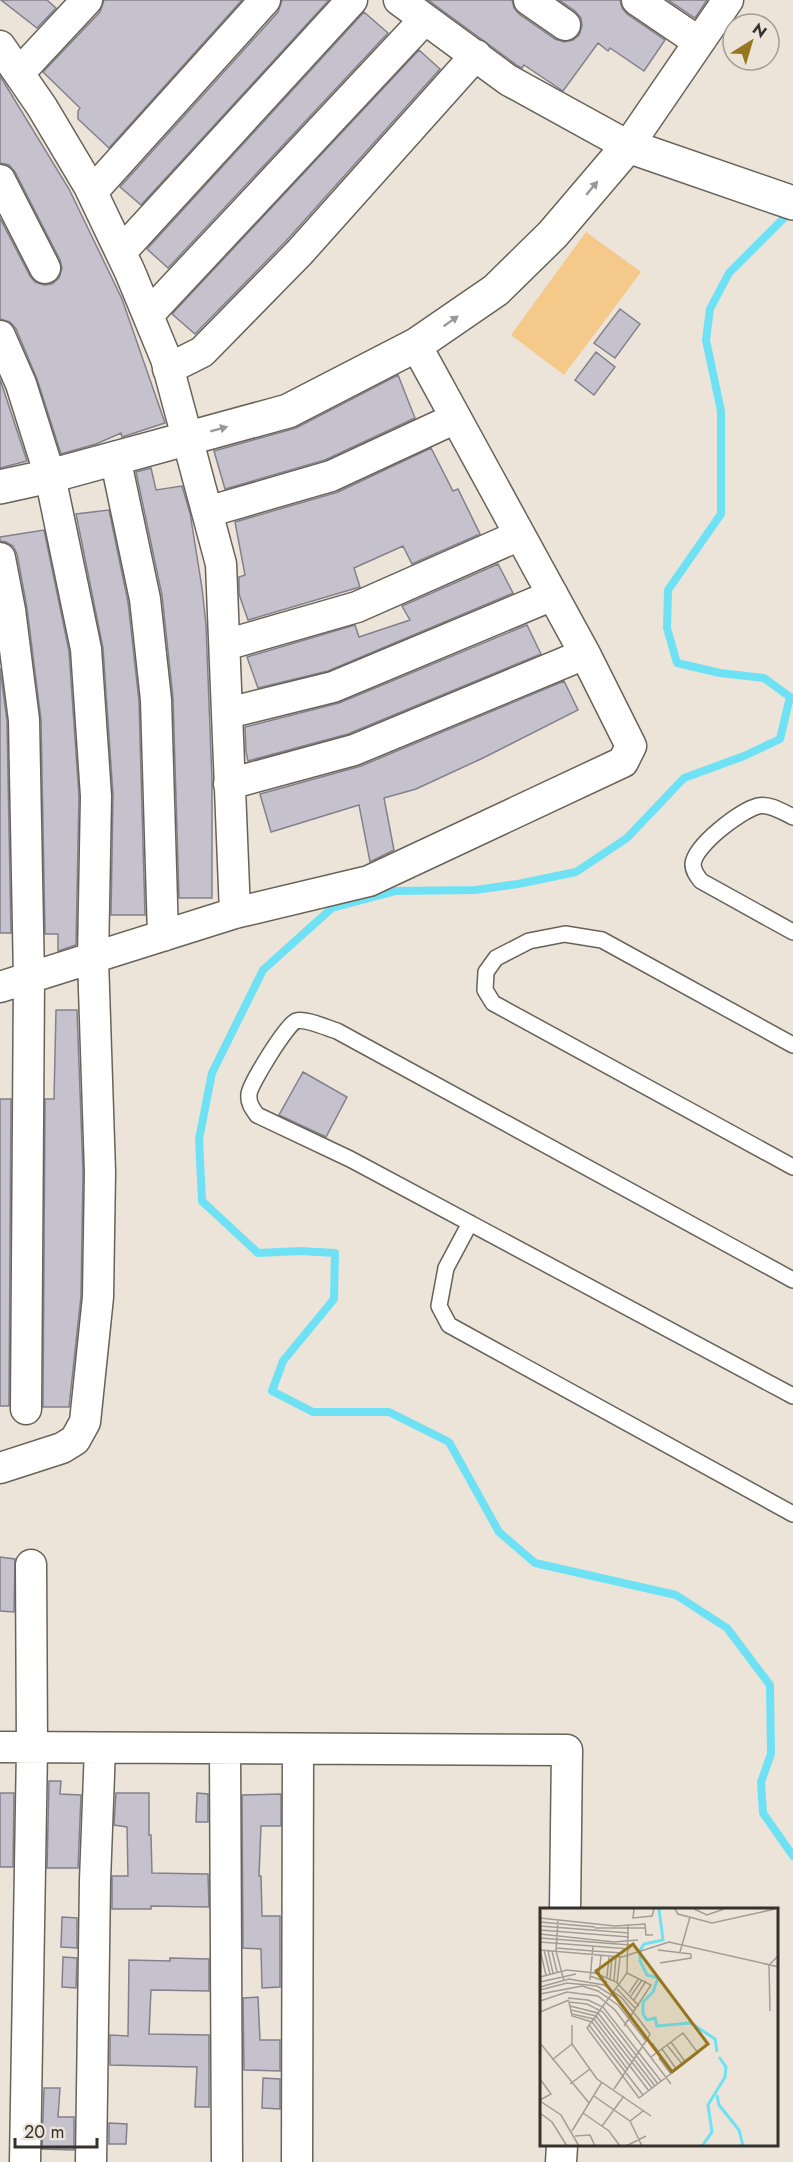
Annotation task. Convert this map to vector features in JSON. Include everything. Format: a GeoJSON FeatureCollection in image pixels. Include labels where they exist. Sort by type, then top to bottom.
{"type":"FeatureCollection","features":[{"type":"Feature","properties":{"kind":"street"},"geometry":{"type":"LineString","coordinates":[[19,73],[87,0]]}},
{"type":"Feature","properties":{"kind":"street"},"geometry":{"type":"LineString","coordinates":[[92,192],[265,0]]}},
{"type":"Feature","properties":{"kind":"street"},"geometry":{"type":"LineString","coordinates":[[121,252],[352,0]]}},
{"type":"Feature","properties":{"kind":"street"},"geometry":{"type":"LineString","coordinates":[[399,0],[477,55],[508,80],[628,146],[789,201]]}},
{"type":"Feature","properties":{"kind":"street"},"geometry":{"type":"LineString","coordinates":[[529,0],[564,25]]}},
{"type":"Feature","properties":{"kind":"street"},"geometry":{"type":"LineString","coordinates":[[637,0],[699,42]]}},
{"type":"Feature","properties":{"kind":"street"},"geometry":{"type":"LineString","coordinates":[[0,487],[50,476],[288,411],[416,345],[496,290],[553,234],[628,146],[728,0]]}},
{"type":"Feature","properties":{"kind":"street"},"geometry":{"type":"LineString","coordinates":[[147,315],[425,19]]}},
{"type":"Feature","properties":{"kind":"street"},"geometry":{"type":"LineString","coordinates":[[0,46],[42,107],[92,192],[121,252],[168,369],[187,437],[221,564],[235,913]]}},
{"type":"Feature","properties":{"kind":"street"},"geometry":{"type":"LineString","coordinates":[[168,369],[202,352],[218,336],[299,253],[477,55]]}},
{"type":"Feature","properties":{"kind":"street"},"geometry":{"type":"LineString","coordinates":[[0,180],[45,268]]}},
{"type":"Feature","properties":{"kind":"street"},"geometry":{"type":"LineString","coordinates":[[0,336],[21,384],[50,476],[86,649],[96,796],[93,958],[100,1172],[98,1297],[85,1422],[75,1440],[62,1448],[0,1468]]}},
{"type":"Feature","properties":{"kind":"street"},"geometry":{"type":"LineString","coordinates":[[0,987],[235,913],[369,881],[623,762],[631,746],[585,654],[416,345]]}},
{"type":"Feature","properties":{"kind":"street"},"geometry":{"type":"LineString","coordinates":[[207,512],[331,476],[456,418]]}},
{"type":"Feature","properties":{"kind":"street"},"geometry":{"type":"LineString","coordinates":[[115,457],[146,599],[156,700],[163,936]]}},
{"type":"Feature","properties":{"kind":"street"},"geometry":{"type":"LineString","coordinates":[[225,645],[357,607],[520,535]]}},
{"type":"Feature","properties":{"kind":"street"},"geometry":{"type":"LineString","coordinates":[[0,558],[10,610],[24,720],[29,979],[27,1409]]}},
{"type":"Feature","properties":{"kind":"street"},"geometry":{"type":"LineString","coordinates":[[228,713],[333,687],[553,595]]}},
{"type":"Feature","properties":{"kind":"street"},"geometry":{"type":"LineString","coordinates":[[229,784],[354,750],[585,654]]}},
{"type":"Feature","properties":{"kind":"street"},"geometry":{"type":"LineString","coordinates":[[25,2162],[32,1748],[32,1565]]}},
{"type":"Feature","properties":{"kind":"street"},"geometry":{"type":"LineString","coordinates":[[0,1747],[567,1750],[565,1908]]}},
{"type":"Feature","properties":{"kind":"street"},"geometry":{"type":"LineString","coordinates":[[91,2162],[95,1881],[100,1748]]}},
{"type":"Feature","properties":{"kind":"street"},"geometry":{"type":"LineString","coordinates":[[225,1749],[227,2162]]}},
{"type":"Feature","properties":{"kind":"street"},"geometry":{"type":"LineString","coordinates":[[297,2162],[298,1749]]}},
{"type":"Feature","properties":{"kind":"street"},"geometry":{"type":"LineString","coordinates":[[561,2162],[562,2147]]}},
{"type":"Feature","properties":{"kind":"lane"},"geometry":{"type":"LineString","coordinates":[[793,817],[776,808],[759,805],[709,838],[693,862],[694,872],[700,881],[793,932]]}},
{"type":"Feature","properties":{"kind":"lane"},"geometry":{"type":"LineString","coordinates":[[793,1045],[602,940],[565,934],[529,941],[496,958],[486,972],[485,990],[493,1003],[793,1167]]}},
{"type":"Feature","properties":{"kind":"lane"},"geometry":{"type":"LineString","coordinates":[[793,1280],[337,1031],[302,1020],[294,1021],[282,1035],[249,1090],[249,1102],[257,1115],[350,1159],[793,1396]]}},
{"type":"Feature","properties":{"kind":"lane"},"geometry":{"type":"LineString","coordinates":[[470,1223],[446,1268],[439,1306],[449,1325],[793,1514]]}},
{"type":"Feature","properties":{"kind":"shaded area"},"geometry":{"type":"Polygon","coordinates":[[[586,232],[641,272],[564,375],[511,335],[586,232]]]}},
{"type":"Feature","properties":{"kind":"building"},"geometry":{"type":"Polygon","coordinates":[[[1,0],[47,0],[56,8],[37,28],[1,0]]]}},
{"type":"Feature","properties":{"kind":"building"},"geometry":{"type":"Polygon","coordinates":[[[104,0],[242,0],[109,148],[78,119],[80,108],[43,72],[100,12],[104,0]]]}},
{"type":"Feature","properties":{"kind":"building"},"geometry":{"type":"Polygon","coordinates":[[[282,0],[329,0],[141,205],[120,187],[278,12],[282,0]]]}},
{"type":"Feature","properties":{"kind":"building"},"geometry":{"type":"Polygon","coordinates":[[[428,0],[512,0],[519,14],[555,39],[564,42],[573,40],[579,35],[582,26],[581,18],[575,11],[559,0],[620,0],[627,14],[665,40],[644,71],[610,48],[608,51],[598,43],[563,91],[524,65],[522,68],[518,66],[428,0]]]}},
{"type":"Feature","properties":{"kind":"building"},"geometry":{"type":"Polygon","coordinates":[[[668,0],[707,0],[695,18],[668,0]]]}},
{"type":"Feature","properties":{"kind":"building"},"geometry":{"type":"Polygon","coordinates":[[[364,12],[388,33],[168,268],[147,249],[364,12]]]}},
{"type":"Feature","properties":{"kind":"building"},"geometry":{"type":"Polygon","coordinates":[[[419,50],[440,69],[286,241],[195,334],[172,314],[419,50]]]}},
{"type":"Feature","properties":{"kind":"building"},"geometry":{"type":"Polygon","coordinates":[[[0,76],[69,189],[122,299],[165,423],[122,437],[121,433],[96,444],[61,454],[37,379],[16,329],[10,322],[0,319],[0,218],[35,282],[44,285],[52,284],[59,278],[62,268],[15,172],[9,165],[0,163],[0,76]]]}},
{"type":"Feature","properties":{"kind":"building"},"geometry":{"type":"Polygon","coordinates":[[[620,309],[640,324],[615,358],[594,343],[620,309]]]}},
{"type":"Feature","properties":{"kind":"building"},"geometry":{"type":"Polygon","coordinates":[[[596,352],[615,367],[594,395],[575,380],[596,352]]]}},
{"type":"Feature","properties":{"kind":"building"},"geometry":{"type":"Polygon","coordinates":[[[398,375],[415,418],[325,460],[225,489],[214,451],[296,428],[398,375]]]}},
{"type":"Feature","properties":{"kind":"building"},"geometry":{"type":"Polygon","coordinates":[[[0,379],[27,461],[0,468],[0,379]]]}},
{"type":"Feature","properties":{"kind":"building"},"geometry":{"type":"Polygon","coordinates":[[[431,448],[453,491],[458,489],[480,534],[412,564],[403,546],[354,568],[360,587],[248,620],[239,594],[239,577],[245,575],[235,522],[338,492],[431,448]]]}},
{"type":"Feature","properties":{"kind":"building"},"geometry":{"type":"Polygon","coordinates":[[[151,468],[156,490],[182,486],[190,513],[202,588],[206,625],[212,780],[212,898],[179,898],[173,698],[162,595],[136,472],[151,468]]]}},
{"type":"Feature","properties":{"kind":"building"},"geometry":{"type":"Polygon","coordinates":[[[109,510],[128,602],[139,701],[145,915],[111,915],[113,795],[103,648],[76,514],[109,510]]]}},
{"type":"Feature","properties":{"kind":"building"},"geometry":{"type":"Polygon","coordinates":[[[44,530],[69,651],[79,796],[76,945],[58,951],[58,934],[45,934],[41,720],[27,608],[17,554],[13,546],[0,541],[0,537],[44,530]]]}},
{"type":"Feature","properties":{"kind":"building"},"geometry":{"type":"Polygon","coordinates":[[[498,564],[513,593],[328,671],[258,688],[247,657],[355,625],[359,637],[410,620],[402,606],[498,564]]]}},
{"type":"Feature","properties":{"kind":"building"},"geometry":{"type":"Polygon","coordinates":[[[527,625],[541,654],[348,734],[248,761],[245,727],[339,703],[527,625]]]}},
{"type":"Feature","properties":{"kind":"building"},"geometry":{"type":"Polygon","coordinates":[[[0,668],[7,721],[11,933],[0,933],[0,668]]]}},
{"type":"Feature","properties":{"kind":"building"},"geometry":{"type":"Polygon","coordinates":[[[564,681],[578,710],[416,789],[384,798],[394,850],[370,862],[359,805],[271,832],[260,794],[361,766],[564,681]]]}},
{"type":"Feature","properties":{"kind":"building"},"geometry":{"type":"Polygon","coordinates":[[[56,1010],[77,1010],[83,1172],[81,1296],[69,1407],[43,1407],[45,1099],[54,1099],[56,1010]]]}},
{"type":"Feature","properties":{"kind":"building"},"geometry":{"type":"Polygon","coordinates":[[[303,1072],[347,1097],[326,1137],[279,1115],[303,1072]]]}},
{"type":"Feature","properties":{"kind":"building"},"geometry":{"type":"Polygon","coordinates":[[[0,1099],[11,1099],[9,1406],[0,1406],[0,1099]]]}},
{"type":"Feature","properties":{"kind":"building"},"geometry":{"type":"Polygon","coordinates":[[[0,1557],[15,1559],[14,1612],[0,1611],[0,1557]]]}},
{"type":"Feature","properties":{"kind":"building"},"geometry":{"type":"Polygon","coordinates":[[[49,1781],[61,1781],[60,1794],[81,1795],[78,1868],[47,1868],[49,1781]]]}},
{"type":"Feature","properties":{"kind":"building"},"geometry":{"type":"Polygon","coordinates":[[[0,1793],[14,1793],[13,1867],[0,1867],[0,1793]]]}},
{"type":"Feature","properties":{"kind":"building"},"geometry":{"type":"Polygon","coordinates":[[[116,1793],[149,1793],[152,1873],[208,1874],[209,1907],[151,1906],[151,1909],[112,1909],[112,1876],[128,1876],[127,1827],[114,1825],[116,1793]]]}},
{"type":"Feature","properties":{"kind":"building"},"geometry":{"type":"Polygon","coordinates":[[[197,1793],[208,1794],[208,1822],[196,1822],[197,1793]]]}},
{"type":"Feature","properties":{"kind":"building"},"geometry":{"type":"Polygon","coordinates":[[[281,1794],[281,1826],[261,1826],[259,1876],[261,1876],[262,1916],[280,1916],[280,1987],[262,1988],[261,1949],[243,1948],[242,1795],[281,1794]]]}},
{"type":"Feature","properties":{"kind":"building"},"geometry":{"type":"Polygon","coordinates":[[[62,1917],[77,1918],[77,1948],[61,1947],[62,1917]]]}},
{"type":"Feature","properties":{"kind":"building"},"geometry":{"type":"Polygon","coordinates":[[[63,1957],[77,1958],[76,1988],[62,1987],[63,1957]]]}},
{"type":"Feature","properties":{"kind":"building"},"geometry":{"type":"Polygon","coordinates":[[[170,1958],[209,1959],[209,1991],[151,1990],[149,2034],[209,2035],[209,2107],[195,2107],[197,2067],[110,2065],[110,2035],[128,2036],[129,1960],[170,1961],[170,1958]]]}},
{"type":"Feature","properties":{"kind":"building"},"geometry":{"type":"Polygon","coordinates":[[[258,1997],[260,2040],[280,2040],[280,2071],[244,2070],[243,1998],[258,1997]]]}},
{"type":"Feature","properties":{"kind":"building"},"geometry":{"type":"Polygon","coordinates":[[[263,2078],[280,2079],[280,2109],[262,2108],[263,2078]]]}},
{"type":"Feature","properties":{"kind":"building"},"geometry":{"type":"Polygon","coordinates":[[[44,2088],[60,2088],[58,2117],[74,2117],[74,2150],[42,2149],[44,2088]]]}},
{"type":"Feature","properties":{"kind":"building"},"geometry":{"type":"Polygon","coordinates":[[[109,2123],[127,2124],[126,2144],[109,2144],[109,2123]]]}},
{"type":"Feature","properties":{"kind":"waterway"},"geometry":{"type":"LineString","coordinates":[[792,210],[729,273],[710,309],[706,340],[721,411],[721,514],[668,590],[667,628],[677,663],[720,673],[764,678],[790,697],[780,739],[744,756],[684,778],[627,838],[576,872],[475,890],[396,891],[332,908],[263,970],[212,1073],[199,1139],[202,1201],[258,1253],[300,1251],[335,1253],[334,1299],[283,1361],[272,1391],[313,1412],[389,1412],[449,1442],[499,1532],[535,1563],[676,1595],[727,1628],[770,1685],[771,1754],[761,1782],[763,1813],[793,1856]]}}]}
